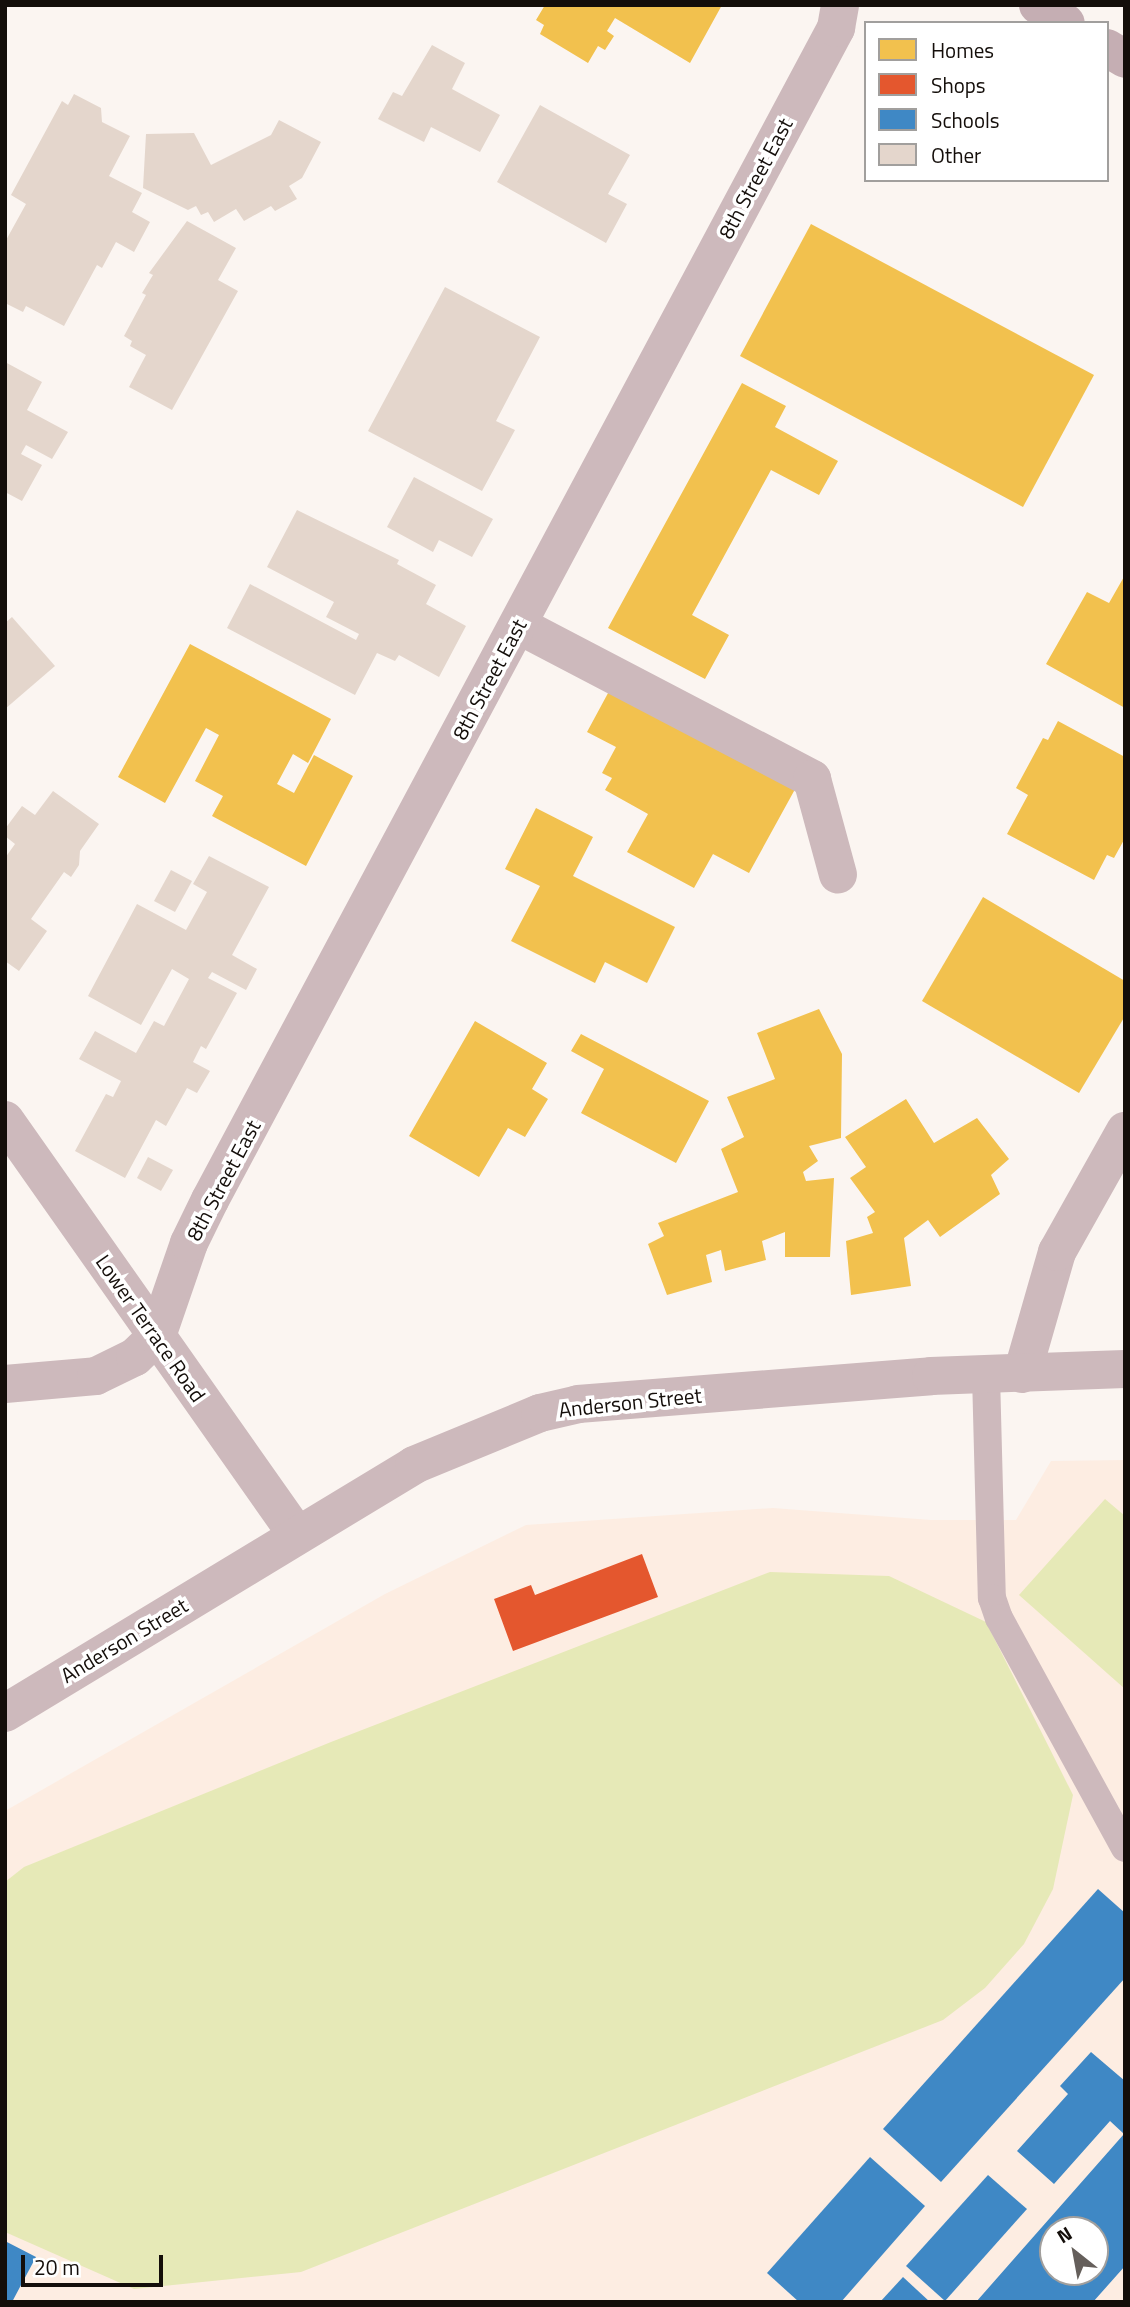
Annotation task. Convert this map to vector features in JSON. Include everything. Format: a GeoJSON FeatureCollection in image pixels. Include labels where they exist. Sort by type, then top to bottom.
{"type":"FeatureCollection","features":[{"type":"Feature","properties":{"kind":"main road"},"geometry":{"type":"LineString","coordinates":[[1038,5],[1063,21]]}},
{"type":"Feature","properties":{"kind":"main road"},"geometry":{"type":"LineString","coordinates":[[1109,49],[1125,59]]}},
{"type":"Feature","properties":{"kind":"street","name":"8th Street East"},"geometry":{"type":"LineString","coordinates":[[158,1336],[189,1243],[210,1200],[845,13]]}},
{"type":"Feature","properties":{"kind":"street"},"geometry":{"type":"LineString","coordinates":[[518,625],[812,779],[838,875]]}},
{"type":"Feature","properties":{"kind":"street","name":"Lower Terrace Road"},"geometry":{"type":"LineString","coordinates":[[5,1120],[297,1535]]}},
{"type":"Feature","properties":{"kind":"street"},"geometry":{"type":"LineString","coordinates":[[1004,1375],[1057,1252],[1125,1131]]}},
{"type":"Feature","properties":{"kind":"street"},"geometry":{"type":"LineString","coordinates":[[5,1384],[96,1376],[135,1357],[158,1336]]}},
{"type":"Feature","properties":{"kind":"street","name":"Anderson Street"},"geometry":{"type":"LineString","coordinates":[[5,1713],[297,1535],[449,1447],[578,1404],[1125,1369]]}},
{"type":"Feature","properties":{"kind":"lane"},"geometry":{"type":"LineString","coordinates":[[1004,1375],[992,1598],[999,1618],[1125,1848]]}},
{"type":"Feature","properties":{"kind":"shaded area"},"geometry":{"type":"Polygon","coordinates":[[[1125,1460],[1125,2302],[5,2302],[5,1811],[385,1594],[526,1525],[773,1508],[931,1520],[1016,1520],[1051,1461],[1125,1460]]]}},
{"type":"Feature","properties":{"kind":"green space"},"geometry":{"type":"Polygon","coordinates":[[[1105,1499],[1125,1516],[1125,1689],[1019,1595],[1105,1499]]]}},
{"type":"Feature","properties":{"kind":"green space"},"geometry":{"type":"Polygon","coordinates":[[[770,1572],[889,1576],[986,1622],[1073,1795],[1053,1889],[1024,1944],[985,1988],[943,2020],[301,2272],[134,2289],[5,2232],[5,1882],[24,1867],[331,1742],[770,1572]]]}},
{"type":"Feature","properties":{"kind":"building: Homes"},"geometry":{"type":"Polygon","coordinates":[[[545,5],[722,5],[690,63],[615,18],[607,31],[614,36],[605,50],[598,46],[588,63],[540,34],[544,25],[536,20],[545,5]]]}},
{"type":"Feature","properties":{"kind":"building: Homes"},"geometry":{"type":"Polygon","coordinates":[[[811,224],[1094,375],[1023,507],[740,356],[811,224]]]}},
{"type":"Feature","properties":{"kind":"building: Homes"},"geometry":{"type":"Polygon","coordinates":[[[742,383],[786,406],[775,427],[838,461],[819,495],[771,470],[692,615],[729,635],[705,679],[608,628],[742,383]]]}},
{"type":"Feature","properties":{"kind":"building: Homes"},"geometry":{"type":"Polygon","coordinates":[[[1125,575],[1125,708],[1046,664],[1087,592],[1109,603],[1125,575]]]}},
{"type":"Feature","properties":{"kind":"building: Homes"},"geometry":{"type":"Polygon","coordinates":[[[190,644],[331,719],[308,763],[293,754],[277,784],[294,793],[314,755],[353,776],[306,866],[212,816],[223,796],[195,781],[219,735],[206,728],[165,803],[118,777],[190,644]]]}},
{"type":"Feature","properties":{"kind":"building: Homes"},"geometry":{"type":"Polygon","coordinates":[[[614,682],[799,782],[749,873],[713,854],[694,888],[627,852],[648,814],[605,790],[612,778],[602,773],[616,747],[587,732],[614,682]]]}},
{"type":"Feature","properties":{"kind":"building: Homes"},"geometry":{"type":"Polygon","coordinates":[[[1058,721],[1125,757],[1125,838],[1114,858],[1107,855],[1094,880],[1007,834],[1028,795],[1016,788],[1043,738],[1048,740],[1058,721]]]}},
{"type":"Feature","properties":{"kind":"building: Homes"},"geometry":{"type":"Polygon","coordinates":[[[536,808],[593,837],[573,876],[675,927],[647,983],[605,962],[595,983],[511,941],[540,886],[505,869],[536,808]]]}},
{"type":"Feature","properties":{"kind":"building: Homes"},"geometry":{"type":"Polygon","coordinates":[[[983,897],[1125,981],[1125,1016],[1079,1093],[922,1001],[983,897]]]}},
{"type":"Feature","properties":{"kind":"building: Homes"},"geometry":{"type":"Polygon","coordinates":[[[819,1009],[842,1054],[841,1138],[809,1146],[818,1161],[803,1172],[806,1181],[834,1178],[830,1257],[785,1257],[785,1232],[762,1241],[766,1260],[725,1271],[721,1250],[706,1255],[712,1282],[667,1295],[648,1244],[664,1236],[658,1223],[738,1192],[721,1149],[744,1137],[727,1097],[775,1079],[757,1033],[819,1009]]]}},
{"type":"Feature","properties":{"kind":"building: Homes"},"geometry":{"type":"Polygon","coordinates":[[[475,1021],[547,1063],[532,1089],[548,1099],[525,1137],[508,1128],[479,1177],[409,1136],[475,1021]]]}},
{"type":"Feature","properties":{"kind":"building: Homes"},"geometry":{"type":"Polygon","coordinates":[[[581,1034],[709,1101],[676,1163],[581,1113],[604,1069],[571,1051],[581,1034]]]}},
{"type":"Feature","properties":{"kind":"building: Homes"},"geometry":{"type":"Polygon","coordinates":[[[906,1099],[934,1143],[977,1118],[1009,1159],[991,1175],[1000,1194],[940,1237],[928,1220],[904,1238],[911,1286],[851,1295],[846,1241],[873,1233],[867,1217],[875,1212],[850,1178],[866,1167],[845,1137],[906,1099]]]}},
{"type":"Feature","properties":{"kind":"building: Shops"},"geometry":{"type":"Polygon","coordinates":[[[642,1554],[658,1597],[513,1651],[494,1599],[531,1585],[535,1595],[642,1554]]]}},
{"type":"Feature","properties":{"kind":"building: Schools"},"geometry":{"type":"Polygon","coordinates":[[[1098,1889],[1125,1913],[1125,1978],[941,2182],[883,2129],[1098,1889]]]}},
{"type":"Feature","properties":{"kind":"building: Schools"},"geometry":{"type":"Polygon","coordinates":[[[1091,2052],[1125,2081],[1125,2266],[1109,2284],[1109,2216],[1052,2216],[1124,2134],[1110,2121],[1054,2184],[1017,2151],[1068,2094],[1060,2086],[1091,2052]]]}},
{"type":"Feature","properties":{"kind":"building: Schools"},"geometry":{"type":"Polygon","coordinates":[[[870,2157],[925,2206],[841,2302],[799,2302],[767,2273],[870,2157]]]}},
{"type":"Feature","properties":{"kind":"building: Schools"},"geometry":{"type":"Polygon","coordinates":[[[988,2175],[1027,2209],[945,2301],[906,2266],[988,2175]]]}},
{"type":"Feature","properties":{"kind":"building: Schools"},"geometry":{"type":"Polygon","coordinates":[[[1039,2230],[1039,2286],[1107,2286],[1093,2302],[976,2302],[1039,2230]]]}},
{"type":"Feature","properties":{"kind":"building: Schools"},"geometry":{"type":"Polygon","coordinates":[[[5,2241],[36,2257],[12,2302],[5,2302],[5,2241]]]}},
{"type":"Feature","properties":{"kind":"building: Schools"},"geometry":{"type":"Polygon","coordinates":[[[903,2277],[930,2302],[880,2302],[903,2277]]]}},
{"type":"Feature","properties":{"kind":"building: Other"},"geometry":{"type":"Polygon","coordinates":[[[432,45],[465,63],[452,89],[500,115],[480,152],[431,127],[424,142],[378,119],[393,92],[402,96],[432,45]]]}},
{"type":"Feature","properties":{"kind":"building: Other"},"geometry":{"type":"Polygon","coordinates":[[[74,94],[101,108],[102,122],[130,136],[109,176],[142,193],[132,212],[150,222],[134,252],[116,242],[102,268],[97,265],[64,326],[26,306],[23,312],[5,303],[5,242],[26,204],[11,195],[62,101],[68,105],[74,94]]]}},
{"type":"Feature","properties":{"kind":"building: Other"},"geometry":{"type":"Polygon","coordinates":[[[540,105],[630,155],[608,194],[627,204],[606,243],[497,182],[540,105]]]}},
{"type":"Feature","properties":{"kind":"building: Other"},"geometry":{"type":"Polygon","coordinates":[[[279,120],[321,142],[302,178],[289,186],[297,199],[275,211],[271,206],[244,221],[236,209],[214,222],[208,212],[201,215],[196,206],[188,210],[143,188],[146,134],[194,133],[211,165],[271,135],[279,120]]]}},
{"type":"Feature","properties":{"kind":"building: Other"},"geometry":{"type":"Polygon","coordinates":[[[187,221],[236,248],[218,280],[238,291],[172,410],[129,387],[146,355],[130,346],[132,341],[124,336],[146,295],[142,293],[153,275],[149,273],[187,221]]]}},
{"type":"Feature","properties":{"kind":"building: Other"},"geometry":{"type":"Polygon","coordinates":[[[445,287],[540,337],[496,421],[515,430],[482,491],[368,431],[445,287]]]}},
{"type":"Feature","properties":{"kind":"building: Other"},"geometry":{"type":"Polygon","coordinates":[[[5,362],[42,382],[27,410],[68,432],[52,459],[26,445],[21,454],[42,465],[22,501],[5,492],[5,362]]]}},
{"type":"Feature","properties":{"kind":"building: Other"},"geometry":{"type":"Polygon","coordinates":[[[414,477],[493,519],[472,557],[439,540],[433,552],[387,527],[414,477]]]}},
{"type":"Feature","properties":{"kind":"building: Other"},"geometry":{"type":"Polygon","coordinates":[[[297,510],[399,560],[397,564],[436,585],[426,604],[466,626],[439,677],[399,655],[395,661],[377,653],[355,695],[227,628],[250,584],[356,640],[359,634],[326,617],[334,602],[267,567],[297,510]]]}},
{"type":"Feature","properties":{"kind":"building: Other"},"geometry":{"type":"Polygon","coordinates":[[[12,617],[55,666],[5,709],[5,623],[12,617]]]}},
{"type":"Feature","properties":{"kind":"building: Other"},"geometry":{"type":"Polygon","coordinates":[[[53,791],[99,824],[80,851],[79,865],[71,877],[64,872],[31,919],[47,931],[19,971],[5,961],[5,858],[15,844],[5,836],[5,829],[22,806],[35,815],[53,791]]]}},
{"type":"Feature","properties":{"kind":"building: Other"},"geometry":{"type":"Polygon","coordinates":[[[209,856],[269,887],[232,955],[257,969],[246,990],[212,972],[208,978],[237,993],[206,1049],[201,1046],[193,1062],[210,1071],[197,1093],[187,1088],[166,1126],[156,1120],[125,1178],[75,1151],[106,1094],[113,1097],[121,1081],[79,1059],[95,1031],[136,1053],[154,1021],[164,1026],[189,979],[172,969],[141,1025],[88,996],[137,904],[186,930],[207,892],[193,884],[209,856]]]}},
{"type":"Feature","properties":{"kind":"building: Other"},"geometry":{"type":"Polygon","coordinates":[[[171,870],[192,881],[175,912],[154,901],[171,870]]]}},
{"type":"Feature","properties":{"kind":"building: Other"},"geometry":{"type":"Polygon","coordinates":[[[148,1157],[173,1170],[161,1191],[137,1178],[148,1157]]]}}]}
